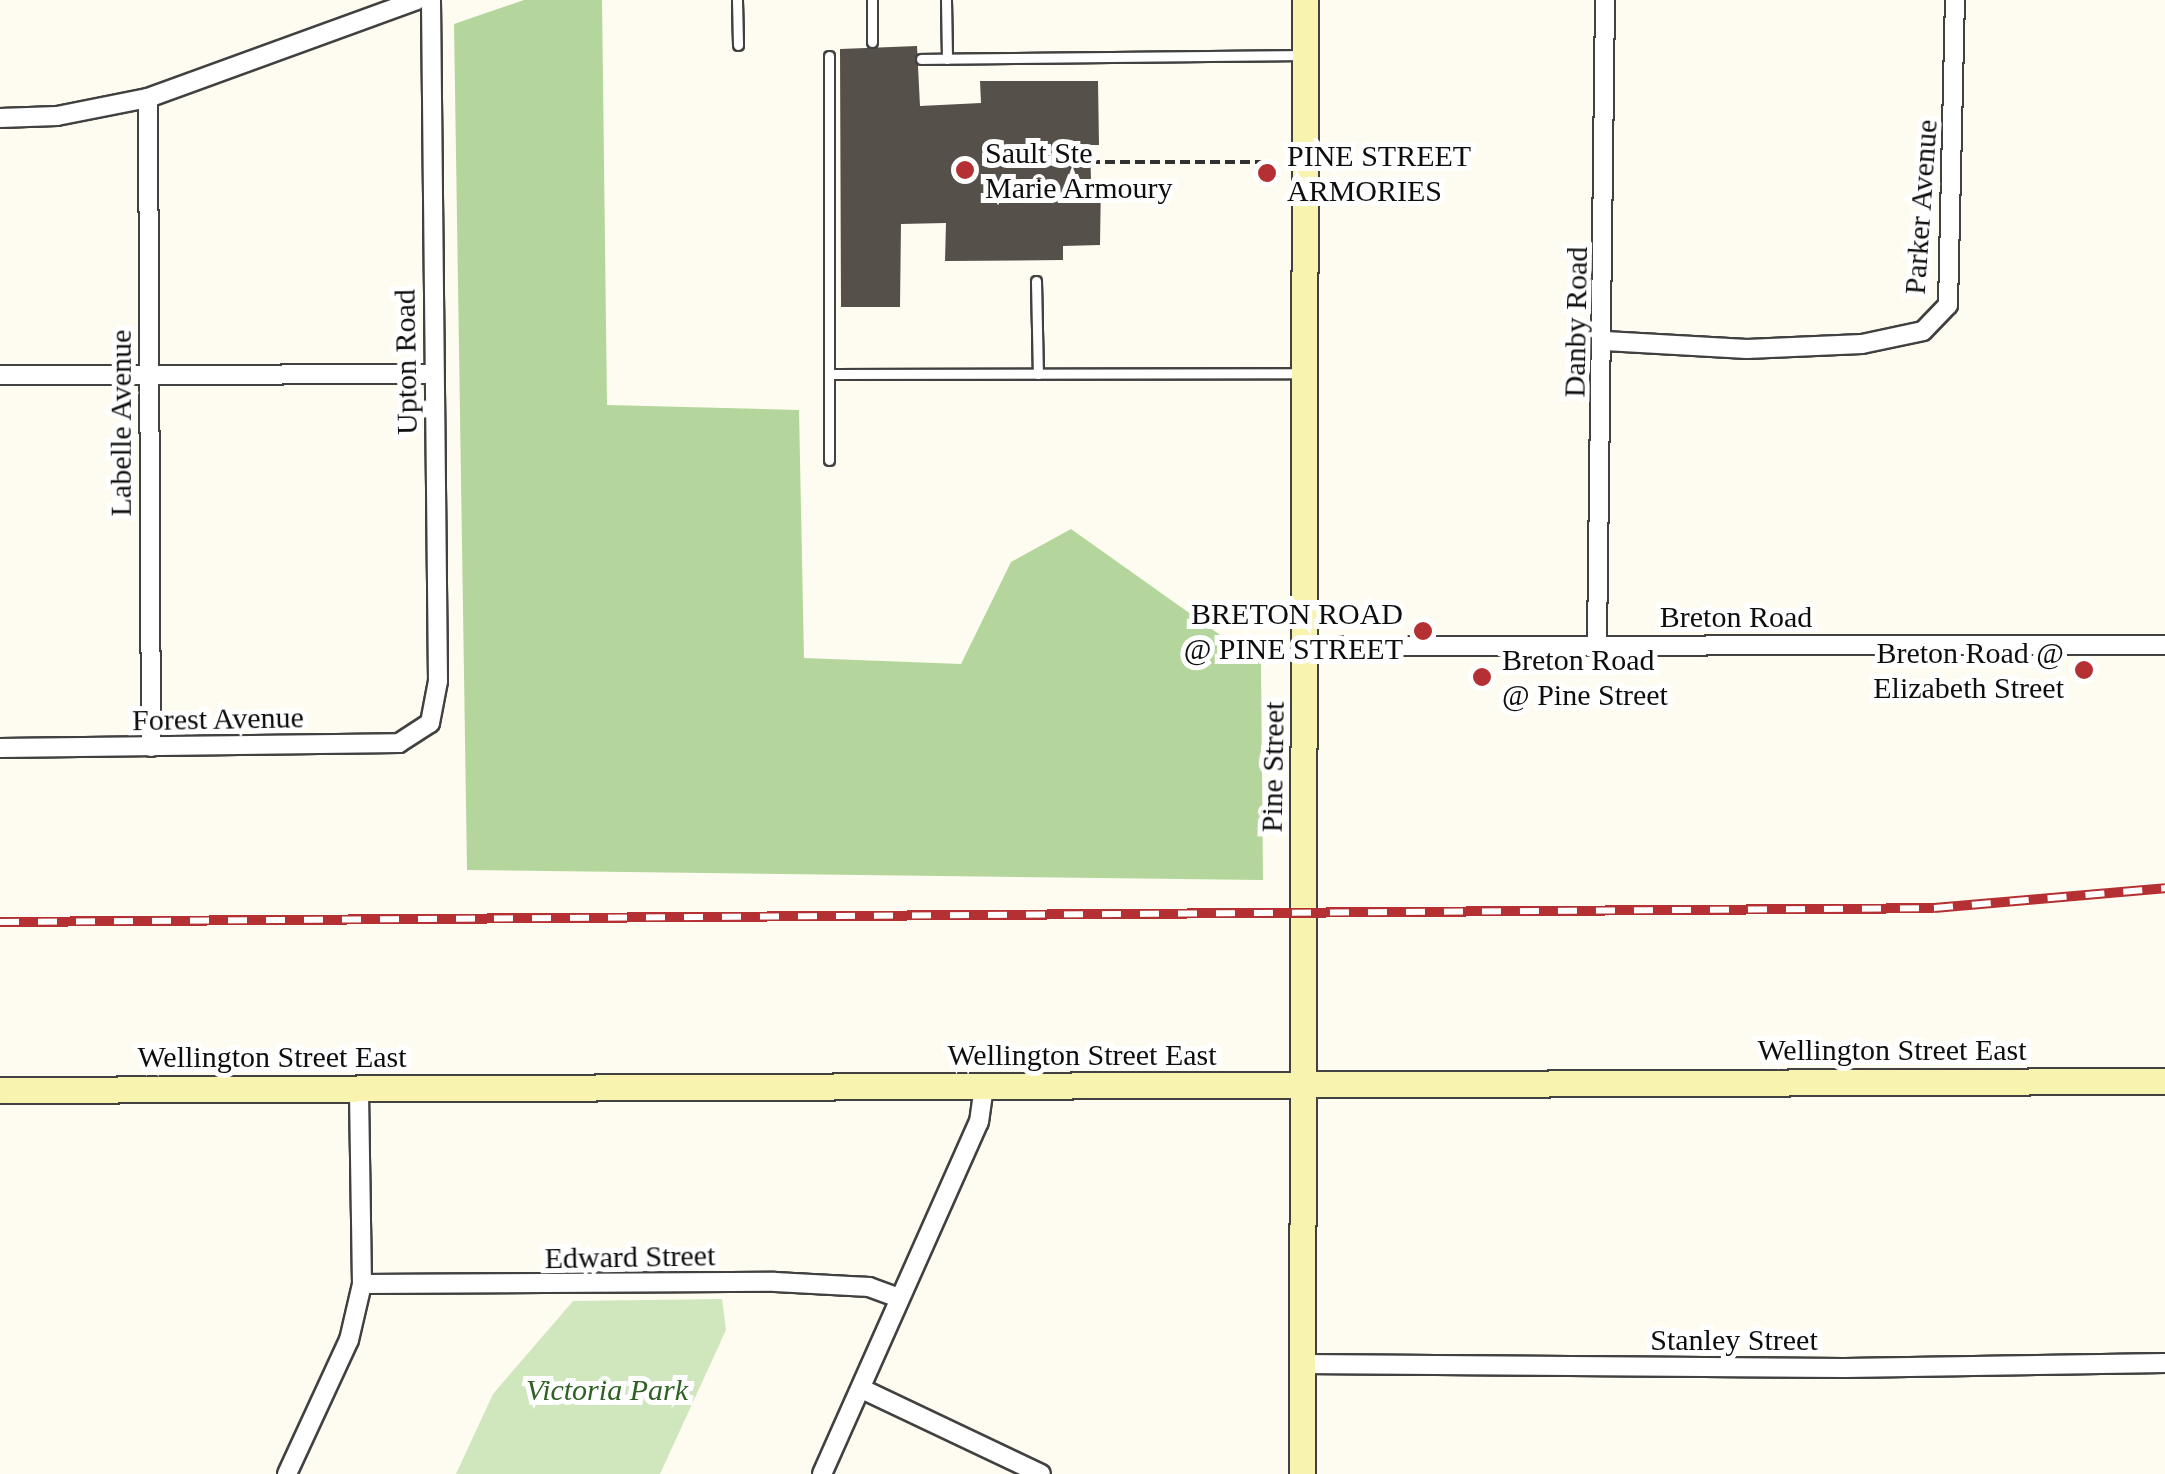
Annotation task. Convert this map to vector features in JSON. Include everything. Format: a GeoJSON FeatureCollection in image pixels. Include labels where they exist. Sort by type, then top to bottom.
{"type":"FeatureCollection","features":[{"type":"Feature","properties":{"kind":"main road","name":"Pine Street"},"geometry":{"type":"LineString","coordinates":[[1302,1474],[1305,0]]}},
{"type":"Feature","properties":{"kind":"main road","name":"Wellington Street East"},"geometry":{"type":"LineString","coordinates":[[0,1090],[2165,1082]]}},
{"type":"Feature","properties":{"kind":"street"},"geometry":{"type":"LineString","coordinates":[[0,118],[56,116],[148,98],[417,0]]}},
{"type":"Feature","properties":{"kind":"street","name":"Upton Road"},"geometry":{"type":"LineString","coordinates":[[430,722],[438,680],[431,0]]}},
{"type":"Feature","properties":{"kind":"street","name":"Danby Road"},"geometry":{"type":"LineString","coordinates":[[1597,644],[1604,341],[1604,0]]}},
{"type":"Feature","properties":{"kind":"street","name":"Parker Avenue"},"geometry":{"type":"LineString","coordinates":[[1604,341],[1747,349],[1862,344],[1923,331],[1948,304],[1955,0]]}},
{"type":"Feature","properties":{"kind":"street","name":"Labelle Avenue"},"geometry":{"type":"LineString","coordinates":[[148,98],[151,747]]}},
{"type":"Feature","properties":{"kind":"street"},"geometry":{"type":"LineString","coordinates":[[0,375],[433,374]]}},
{"type":"Feature","properties":{"kind":"street","name":"Breton Road"},"geometry":{"type":"LineString","coordinates":[[1306,646],[2165,645]]}},
{"type":"Feature","properties":{"kind":"street","name":"Forest Avenue"},"geometry":{"type":"LineString","coordinates":[[0,748],[399,743],[430,722]]}},
{"type":"Feature","properties":{"kind":"street"},"geometry":{"type":"LineString","coordinates":[[822,1474],[862,1389],[896,1297],[979,1122],[984,1088]]}},
{"type":"Feature","properties":{"kind":"street"},"geometry":{"type":"LineString","coordinates":[[287,1474],[349,1340],[362,1284],[359,1089]]}},
{"type":"Feature","properties":{"kind":"street","name":"Edward Street"},"geometry":{"type":"LineString","coordinates":[[362,1284],[775,1282],[869,1286],[896,1297]]}},
{"type":"Feature","properties":{"kind":"street","name":"Stanley Street"},"geometry":{"type":"LineString","coordinates":[[1302,1364],[1845,1368],[2165,1363]]}},
{"type":"Feature","properties":{"kind":"street"},"geometry":{"type":"LineString","coordinates":[[862,1389],[1041,1474]]}},
{"type":"Feature","properties":{"kind":"lane"},"geometry":{"type":"LineString","coordinates":[[737,0],[738,46]]}},
{"type":"Feature","properties":{"kind":"lane"},"geometry":{"type":"LineString","coordinates":[[872,0],[872,42]]}},
{"type":"Feature","properties":{"kind":"lane"},"geometry":{"type":"LineString","coordinates":[[946,0],[947,58]]}},
{"type":"Feature","properties":{"kind":"lane"},"geometry":{"type":"LineString","coordinates":[[921,59],[1305,55]]}},
{"type":"Feature","properties":{"kind":"lane"},"geometry":{"type":"LineString","coordinates":[[829,56],[829,460]]}},
{"type":"Feature","properties":{"kind":"lane"},"geometry":{"type":"LineString","coordinates":[[1036,281],[1038,374]]}},
{"type":"Feature","properties":{"kind":"lane"},"geometry":{"type":"LineString","coordinates":[[830,374],[1305,372]]}},
{"type":"Feature","properties":{"kind":"path"},"geometry":{"type":"LineString","coordinates":[[1090,162],[1266,162]]}},
{"type":"Feature","properties":{"kind":"green space"},"geometry":{"type":"Polygon","coordinates":[[[524,0],[602,0],[607,405],[799,410],[804,658],[961,664],[1011,562],[1071,529],[1261,664],[1263,880],[467,870],[454,24],[524,0]]]}},
{"type":"Feature","properties":{"kind":"green space","name":"Victoria Park"},"geometry":{"type":"Polygon","coordinates":[[[722,1299],[726,1330],[660,1474],[456,1474],[493,1394],[573,1301],[722,1299]]]}},
{"type":"Feature","properties":{"kind":"building","name":"Sault Ste Marie Armoury"},"geometry":{"type":"Polygon","coordinates":[[[917,46],[920,106],[981,103],[980,81],[1098,81],[1099,145],[1090,145],[1091,180],[1101,179],[1100,245],[1063,246],[1063,260],[945,261],[946,223],[901,224],[900,307],[841,307],[840,49],[917,46]]]}},
{"type":"Feature","properties":{"kind":"railway"},"geometry":{"type":"LineString","coordinates":[[0,922],[1934,908],[2165,888]]}},
{"type":"Feature","properties":{"kind":"place","name":"Sault Ste Marie Armoury"},"geometry":{"type":"Point","coordinates":[965,170]}},
{"type":"Feature","properties":{"kind":"place","name":"PINE STREET ARMORIES"},"geometry":{"type":"Point","coordinates":[1267,173]}},
{"type":"Feature","properties":{"kind":"place","name":"BRETON ROAD @ PINE STREET"},"geometry":{"type":"Point","coordinates":[1423,631]}},
{"type":"Feature","properties":{"kind":"place","name":"Breton Road @ Elizabeth Street"},"geometry":{"type":"Point","coordinates":[2084,670]}},
{"type":"Feature","properties":{"kind":"place","name":"Breton Road @ Pine Street"},"geometry":{"type":"Point","coordinates":[1482,677]}}]}
